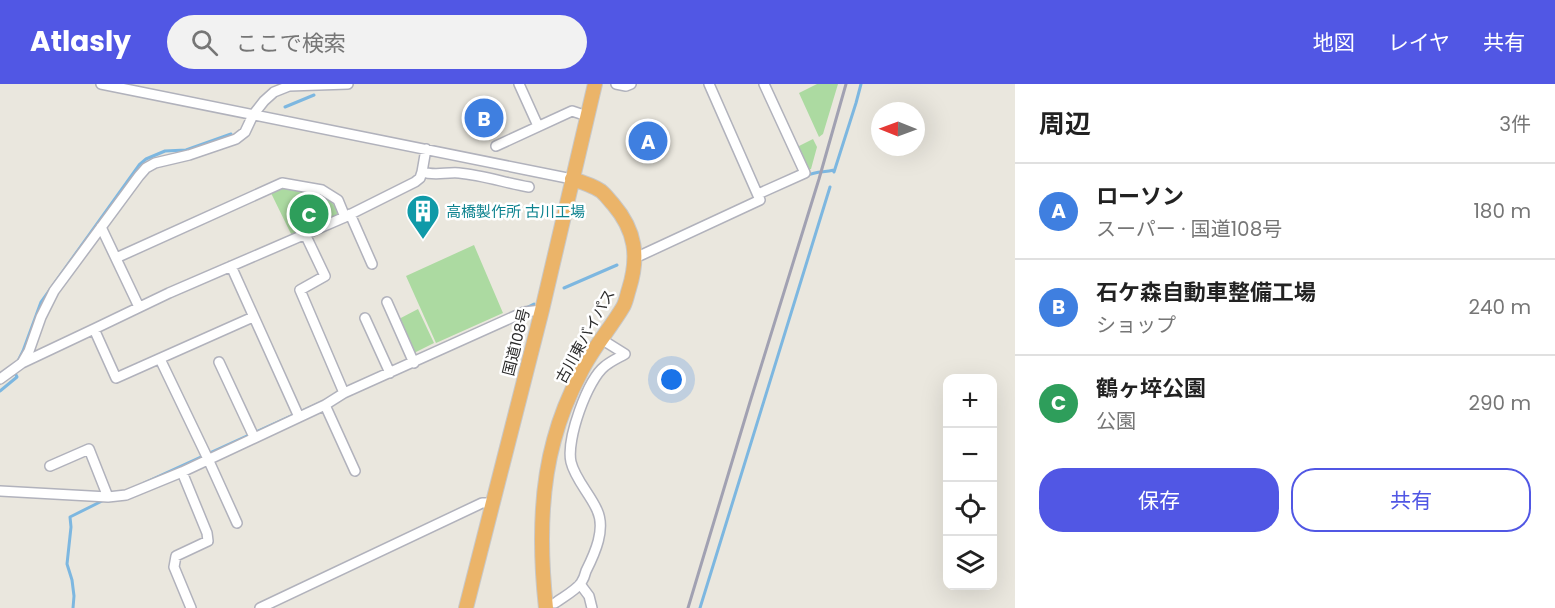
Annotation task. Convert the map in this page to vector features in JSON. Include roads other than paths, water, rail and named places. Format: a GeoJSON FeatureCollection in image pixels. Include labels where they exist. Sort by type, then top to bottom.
{"type":"FeatureCollection","features":[{"type":"Feature","properties":{"kind":"highway","name":"国道108号"},"geometry":{"type":"LineString","coordinates":[[466,608],[542,309],[595,84]]}},
{"type":"Feature","properties":{"kind":"highway","name":"古川東バイパス"},"geometry":{"type":"LineString","coordinates":[[551,605],[542,551],[546,480],[552,450],[566,406],[581,370],[624,305],[633,276],[635,258],[631,232],[621,213],[603,192],[589,184],[572,179]]}},
{"type":"Feature","properties":{"kind":"street"},"geometry":{"type":"LineString","coordinates":[[101,84],[572,179]]}},
{"type":"Feature","properties":{"kind":"street"},"geometry":{"type":"LineString","coordinates":[[22,363],[54,291],[146,168],[155,163],[237,139],[245,132],[264,101],[274,92],[289,86],[348,84]]}},
{"type":"Feature","properties":{"kind":"street"},"geometry":{"type":"LineString","coordinates":[[519,84],[538,126]]}},
{"type":"Feature","properties":{"kind":"street"},"geometry":{"type":"LineString","coordinates":[[616,84],[626,86],[631,84]]}},
{"type":"Feature","properties":{"kind":"street"},"geometry":{"type":"LineString","coordinates":[[635,258],[760,200],[709,84]]}},
{"type":"Feature","properties":{"kind":"street"},"geometry":{"type":"LineString","coordinates":[[758,194],[806,173],[764,84]]}},
{"type":"Feature","properties":{"kind":"street"},"geometry":{"type":"LineString","coordinates":[[496,146],[572,111],[587,116]]}},
{"type":"Feature","properties":{"kind":"street"},"geometry":{"type":"LineString","coordinates":[[0,379],[22,363],[94,328],[348,216],[415,182],[420,178],[426,150]]}},
{"type":"Feature","properties":{"kind":"street"},"geometry":{"type":"LineString","coordinates":[[422,172],[441,175],[458,173],[529,187]]}},
{"type":"Feature","properties":{"kind":"street"},"geometry":{"type":"LineString","coordinates":[[116,258],[282,183],[322,190],[338,201],[372,264]]}},
{"type":"Feature","properties":{"kind":"street"},"geometry":{"type":"LineString","coordinates":[[101,227],[139,308]]}},
{"type":"Feature","properties":{"kind":"street"},"geometry":{"type":"LineString","coordinates":[[305,234],[325,276],[300,290],[342,389]]}},
{"type":"Feature","properties":{"kind":"street"},"geometry":{"type":"LineString","coordinates":[[231,266],[297,413]]}},
{"type":"Feature","properties":{"kind":"street"},"geometry":{"type":"LineString","coordinates":[[387,302],[412,359]]}},
{"type":"Feature","properties":{"kind":"street"},"geometry":{"type":"LineString","coordinates":[[0,490],[108,497],[126,495],[182,472],[206,454],[252,433],[297,413],[325,405],[342,389],[524,312],[542,309]]}},
{"type":"Feature","properties":{"kind":"street"},"geometry":{"type":"LineString","coordinates":[[94,328],[116,378],[253,317]]}},
{"type":"Feature","properties":{"kind":"street"},"geometry":{"type":"LineString","coordinates":[[365,318],[388,369]]}},
{"type":"Feature","properties":{"kind":"street"},"geometry":{"type":"LineString","coordinates":[[551,605],[580,584],[598,541],[600,518],[574,470],[570,451],[575,423],[592,382],[604,366],[625,354],[601,339]]}},
{"type":"Feature","properties":{"kind":"street"},"geometry":{"type":"LineString","coordinates":[[160,359],[237,523]]}},
{"type":"Feature","properties":{"kind":"street"},"geometry":{"type":"LineString","coordinates":[[219,362],[252,433]]}},
{"type":"Feature","properties":{"kind":"street"},"geometry":{"type":"LineString","coordinates":[[325,405],[354,471]]}},
{"type":"Feature","properties":{"kind":"street"},"geometry":{"type":"LineString","coordinates":[[50,466],[89,449],[108,497]]}},
{"type":"Feature","properties":{"kind":"street"},"geometry":{"type":"LineString","coordinates":[[182,472],[207,533],[208,542],[176,556],[174,560],[174,567],[191,608]]}},
{"type":"Feature","properties":{"kind":"street"},"geometry":{"type":"LineString","coordinates":[[260,608],[482,503],[492,503]]}},
{"type":"Feature","properties":{"kind":"street"},"geometry":{"type":"LineString","coordinates":[[580,584],[589,596],[592,608]]}},
{"type":"Feature","properties":{"kind":"waterway"},"geometry":{"type":"LineString","coordinates":[[834,172],[861,84]]}},
{"type":"Feature","properties":{"kind":"waterway"},"geometry":{"type":"LineString","coordinates":[[285,107],[314,95]]}},
{"type":"Feature","properties":{"kind":"waterway"},"geometry":{"type":"LineString","coordinates":[[18,361],[41,302],[139,165],[146,159],[165,151],[186,150],[231,134]]}},
{"type":"Feature","properties":{"kind":"waterway"},"geometry":{"type":"LineString","coordinates":[[806,176],[834,170]]}},
{"type":"Feature","properties":{"kind":"waterway"},"geometry":{"type":"LineString","coordinates":[[700,608],[830,187]]}},
{"type":"Feature","properties":{"kind":"waterway"},"geometry":{"type":"LineString","coordinates":[[564,288],[617,265]]}},
{"type":"Feature","properties":{"kind":"waterway"},"geometry":{"type":"LineString","coordinates":[[526,308],[534,304]]}},
{"type":"Feature","properties":{"kind":"waterway"},"geometry":{"type":"LineString","coordinates":[[0,391],[17,377],[16,375]]}},
{"type":"Feature","properties":{"kind":"waterway"},"geometry":{"type":"LineString","coordinates":[[144,483],[326,400]]}},
{"type":"Feature","properties":{"kind":"waterway"},"geometry":{"type":"LineString","coordinates":[[73,608],[72,580],[67,564],[70,517],[104,500]]}},
{"type":"Feature","properties":{"kind":"railway"},"geometry":{"type":"LineString","coordinates":[[688,608],[846,84]]}},
{"type":"Feature","properties":{"kind":"place","name":"石ケ森自動車整備工場"},"geometry":{"type":"Point","coordinates":[484,118]}},
{"type":"Feature","properties":{"kind":"place","name":"ローソン"},"geometry":{"type":"Point","coordinates":[648,141]}},
{"type":"Feature","properties":{"kind":"place","name":"鶴ヶ埣公園"},"geometry":{"type":"Point","coordinates":[309,214]}},
{"type":"Feature","properties":{"kind":"place","name":"高橋製作所 古川工場"},"geometry":{"type":"Point","coordinates":[423,240]}}]}
